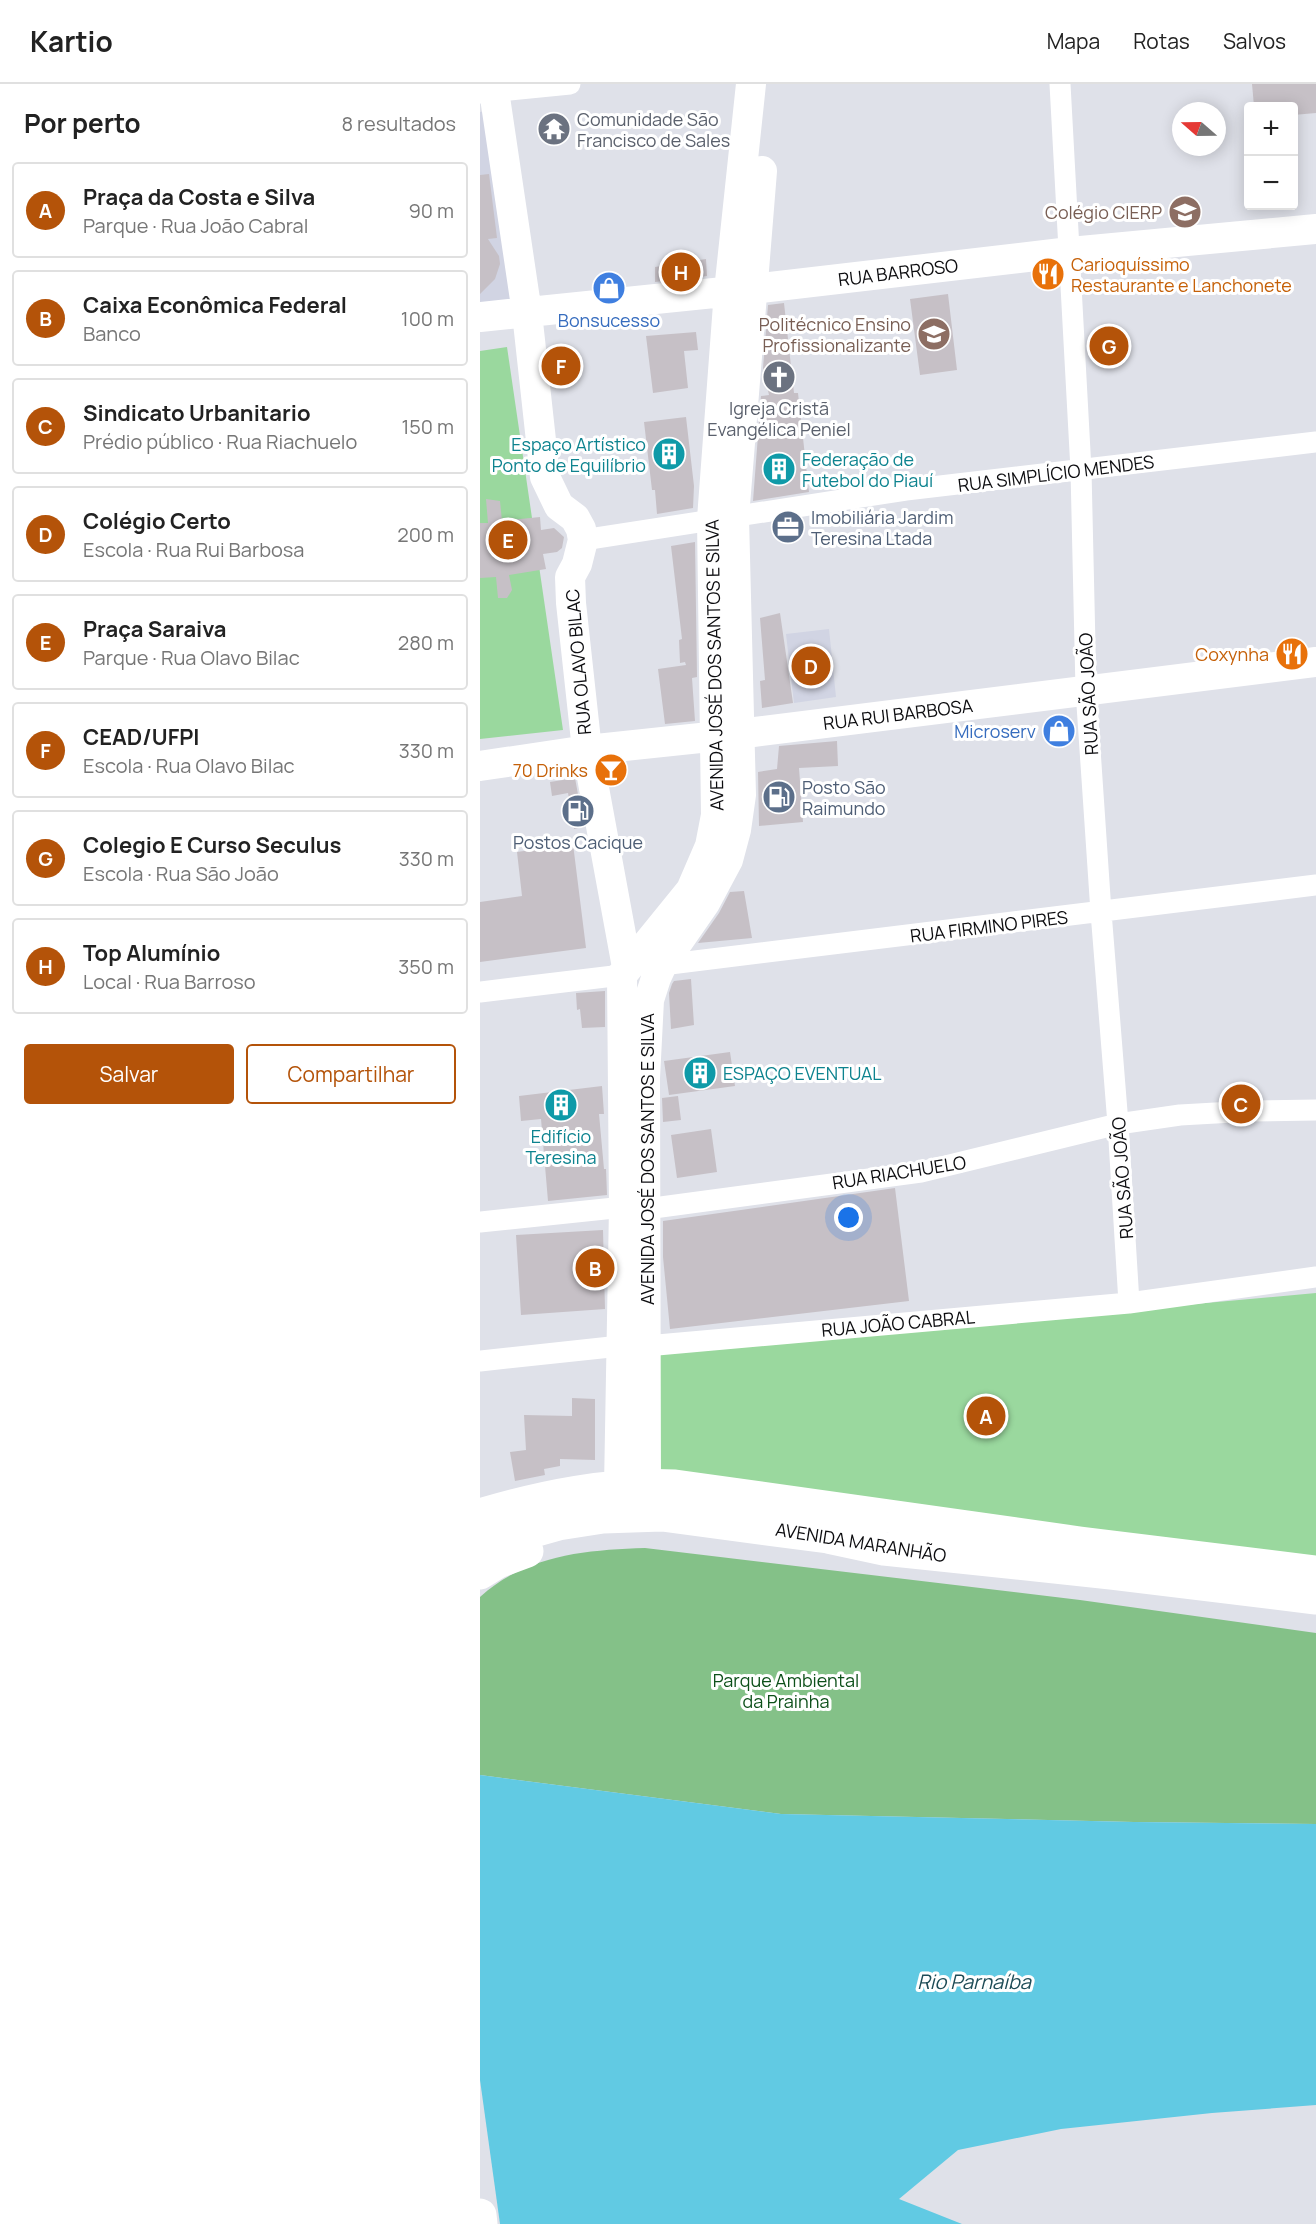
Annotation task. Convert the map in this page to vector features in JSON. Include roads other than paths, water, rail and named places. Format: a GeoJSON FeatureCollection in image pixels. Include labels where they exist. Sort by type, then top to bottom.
{"type":"FeatureCollection","features":[{"type":"Feature","properties":{"kind":"main road","name":"AVENIDA MARANHÃO"},"geometry":{"type":"LineString","coordinates":[[480,1546],[558,1524],[629,1497],[675,1486],[1068,1542],[1316,1572]]}},
{"type":"Feature","properties":{"kind":"main road","name":"AVENIDA MARANHÃO"},"geometry":{"type":"LineString","coordinates":[[480,1515],[553,1496],[594,1489],[629,1497],[672,1525],[829,1554],[856,1554],[884,1549],[1316,1598]]}},
{"type":"Feature","properties":{"kind":"main road"},"geometry":{"type":"LineString","coordinates":[[480,1573],[498,1562],[533,1549],[585,1538],[649,1534],[672,1525]]}},
{"type":"Feature","properties":{"kind":"main road"},"geometry":{"type":"LineString","coordinates":[[480,2216],[481,2224]]}},
{"type":"Feature","properties":{"kind":"street"},"geometry":{"type":"LineString","coordinates":[[570,84],[489,90],[527,313],[545,477],[559,506],[575,518],[581,529],[583,540]]}},
{"type":"Feature","properties":{"kind":"street","name":"AVENIDA JOSÉ DOS SANTOS E SILVA"},"geometry":{"type":"LineString","coordinates":[[635,1208],[624,971],[691,890],[710,846],[727,735],[723,518],[741,290],[752,84]]}},
{"type":"Feature","properties":{"kind":"street","name":"AVENIDA JOSÉ DOS SANTOS E SILVA"},"geometry":{"type":"LineString","coordinates":[[741,290],[764,120],[757,84]]}},
{"type":"Feature","properties":{"kind":"street","name":"RUA SÃO JOÃO"},"geometry":{"type":"LineString","coordinates":[[1060,84],[1081,470],[1086,690],[1129,1303]]}},
{"type":"Feature","properties":{"kind":"street","name":"RUA BARROSO"},"geometry":{"type":"LineString","coordinates":[[480,317],[1070,252],[1316,229]]}},
{"type":"Feature","properties":{"kind":"street","name":"RUA SIMPLÍCIO MENDES"},"geometry":{"type":"LineString","coordinates":[[583,540],[906,490],[1316,442]]}},
{"type":"Feature","properties":{"kind":"street","name":"RUA OLAVO BILAC"},"geometry":{"type":"LineString","coordinates":[[583,540],[578,564],[570,577],[571,603],[587,750],[624,971]]}},
{"type":"Feature","properties":{"kind":"street","name":"RUA RUI BARBOSA"},"geometry":{"type":"LineString","coordinates":[[480,766],[587,750],[727,735],[1316,662]]}},
{"type":"Feature","properties":{"kind":"street","name":"AVENIDA JOSÉ DOS SANTOS E SILVA"},"geometry":{"type":"LineString","coordinates":[[629,1497],[635,1208],[649,1000],[662,965],[705,903],[728,860],[736,830],[741,795],[727,735]]}},
{"type":"Feature","properties":{"kind":"street","name":"RUA FIRMINO PIRES"},"geometry":{"type":"LineString","coordinates":[[662,965],[1316,885]]}},
{"type":"Feature","properties":{"kind":"street"},"geometry":{"type":"LineString","coordinates":[[480,992],[624,971]]}},
{"type":"Feature","properties":{"kind":"street","name":"RUA RIACHUELO"},"geometry":{"type":"LineString","coordinates":[[480,1221],[635,1208],[921,1172],[1118,1124],[1217,1112],[1316,1110]]}},
{"type":"Feature","properties":{"kind":"street","name":"RUA JOÃO CABRAL"},"geometry":{"type":"LineString","coordinates":[[480,1361],[1129,1303],[1316,1277]]}},
{"type":"Feature","properties":{"kind":"water","name":"Rio Parnaíba"},"geometry":{"type":"Polygon","coordinates":[[[480,1775],[781,1814],[1316,1824],[1316,2105],[1061,2129],[958,2150],[899,2199],[962,2224],[480,2224],[480,1775]]]}},
{"type":"Feature","properties":{"kind":"place","name":"Comunidade São Francisco de Sales"},"geometry":{"type":"Point","coordinates":[554,129]}},
{"type":"Feature","properties":{"kind":"place","name":"Colégio CIERP"},"geometry":{"type":"Point","coordinates":[1185,212]}},
{"type":"Feature","properties":{"kind":"place","name":"Top Alumínio"},"geometry":{"type":"Point","coordinates":[681,272]}},
{"type":"Feature","properties":{"kind":"place","name":"Carioquíssimo Restaurante e Lanchonete"},"geometry":{"type":"Point","coordinates":[1048,274]}},
{"type":"Feature","properties":{"kind":"place","name":"Bonsucesso"},"geometry":{"type":"Point","coordinates":[609,288]}},
{"type":"Feature","properties":{"kind":"place","name":"Politécnico Ensino Profissionalizante"},"geometry":{"type":"Point","coordinates":[934,334]}},
{"type":"Feature","properties":{"kind":"place","name":"Colegio E Curso Seculus"},"geometry":{"type":"Point","coordinates":[1109,346]}},
{"type":"Feature","properties":{"kind":"place","name":"CEAD/UFPI"},"geometry":{"type":"Point","coordinates":[561,366]}},
{"type":"Feature","properties":{"kind":"place","name":"Igreja Cristã Evangélica Peniel"},"geometry":{"type":"Point","coordinates":[779,377]}},
{"type":"Feature","properties":{"kind":"place","name":"Espaço Artístico Ponto de Equilíbrio"},"geometry":{"type":"Point","coordinates":[669,454]}},
{"type":"Feature","properties":{"kind":"place","name":"Federação de Futebol do Piauí"},"geometry":{"type":"Point","coordinates":[779,469]}},
{"type":"Feature","properties":{"kind":"place","name":"Imobiliária Jardim Teresina Ltada"},"geometry":{"type":"Point","coordinates":[788,527]}},
{"type":"Feature","properties":{"kind":"place","name":"Praça Saraiva"},"geometry":{"type":"Point","coordinates":[508,540]}},
{"type":"Feature","properties":{"kind":"place","name":"Coxynha"},"geometry":{"type":"Point","coordinates":[1292,654]}},
{"type":"Feature","properties":{"kind":"place","name":"Colégio Certo"},"geometry":{"type":"Point","coordinates":[811,666]}},
{"type":"Feature","properties":{"kind":"place","name":"Microserv"},"geometry":{"type":"Point","coordinates":[1059,731]}},
{"type":"Feature","properties":{"kind":"place","name":"70 Drinks"},"geometry":{"type":"Point","coordinates":[611,770]}},
{"type":"Feature","properties":{"kind":"place","name":"Posto São Raimundo"},"geometry":{"type":"Point","coordinates":[779,797]}},
{"type":"Feature","properties":{"kind":"place","name":"Postos Cacique"},"geometry":{"type":"Point","coordinates":[578,811]}},
{"type":"Feature","properties":{"kind":"place","name":"ESPAÇO EVENTUAL"},"geometry":{"type":"Point","coordinates":[700,1073]}},
{"type":"Feature","properties":{"kind":"place","name":"Sindicato Urbanitario"},"geometry":{"type":"Point","coordinates":[1241,1104]}},
{"type":"Feature","properties":{"kind":"place","name":"Edifício Teresina"},"geometry":{"type":"Point","coordinates":[561,1105]}},
{"type":"Feature","properties":{"kind":"place","name":"Caixa Econômica Federal"},"geometry":{"type":"Point","coordinates":[595,1268]}},
{"type":"Feature","properties":{"kind":"place","name":"Praça da Costa e Silva"},"geometry":{"type":"Point","coordinates":[986,1416]}},
{"type":"Feature","properties":{"kind":"park label","name":"Parque Ambiental da Prainha"},"geometry":{"type":"Point","coordinates":[786,1690]}}]}
